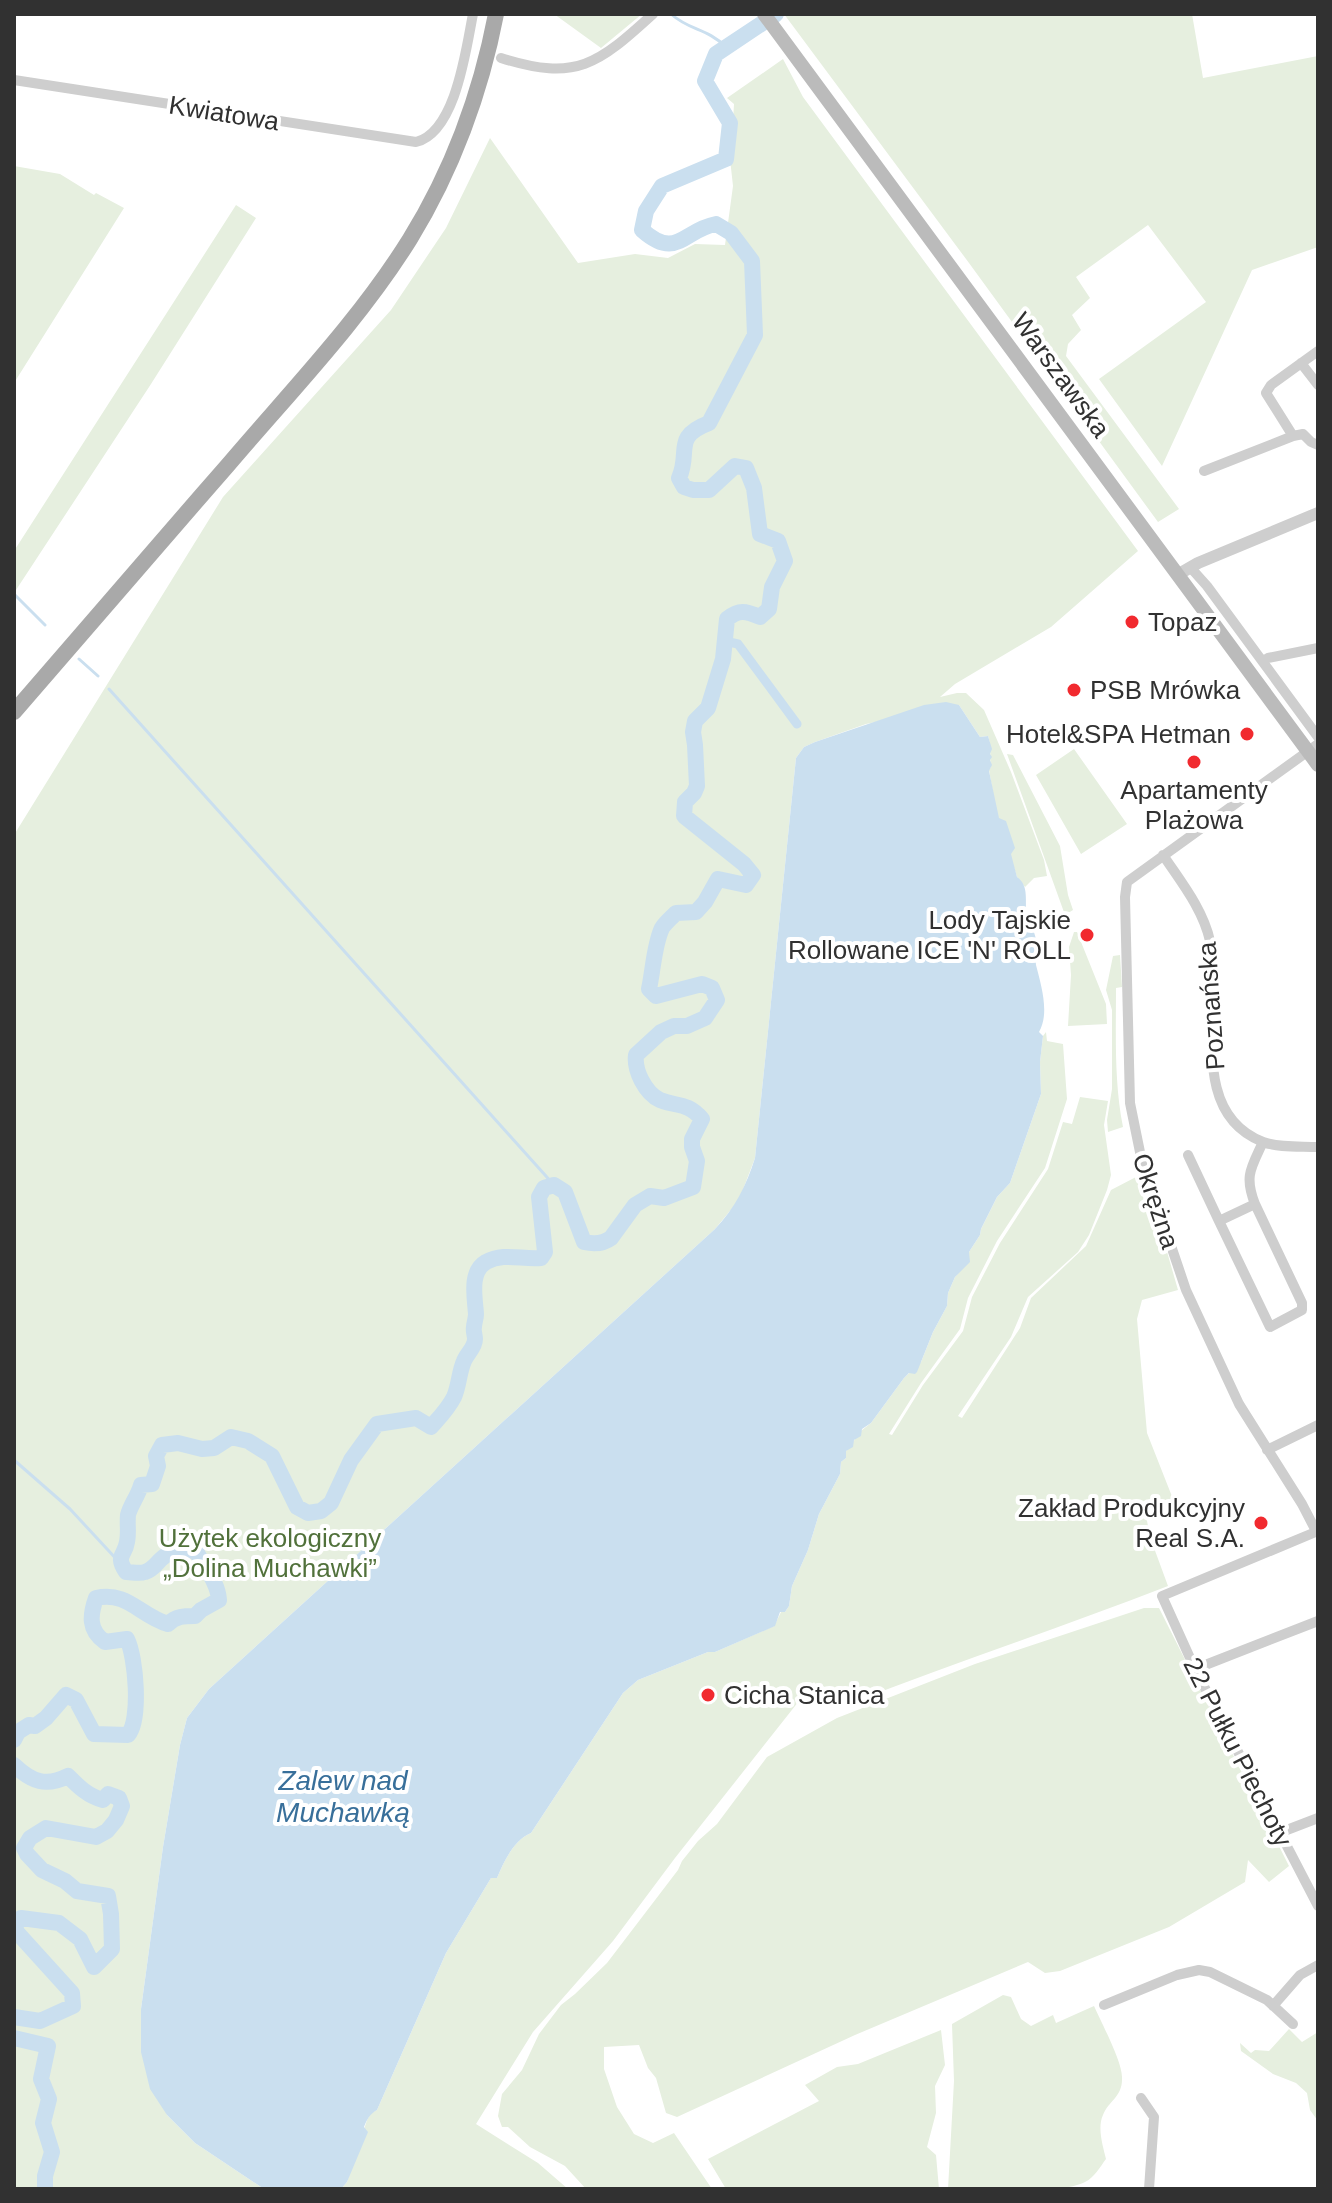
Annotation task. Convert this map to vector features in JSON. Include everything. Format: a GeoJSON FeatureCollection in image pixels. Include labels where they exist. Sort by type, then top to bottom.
{"type":"FeatureCollection","features":[{"type":"Feature","properties":{"kind":"main road"},"geometry":{"type":"LineString","coordinates":[[14,712],[339,335],[388,271],[423,216],[460,135],[480,80],[496,14]]}},
{"type":"Feature","properties":{"kind":"main road","name":"Warszawska"},"geometry":{"type":"LineString","coordinates":[[764,14],[1184,571],[1313,748],[1318,765]]}},
{"type":"Feature","properties":{"kind":"street","name":"Kwiatowa"},"geometry":{"type":"LineString","coordinates":[[14,80],[408,142],[421,141],[433,134],[446,115],[473,14]]}},
{"type":"Feature","properties":{"kind":"street"},"geometry":{"type":"LineString","coordinates":[[501,58],[555,69],[588,64],[614,48],[653,14]]}},
{"type":"Feature","properties":{"kind":"street"},"geometry":{"type":"LineString","coordinates":[[1293,436],[1266,393],[1271,385],[1318,351]]}},
{"type":"Feature","properties":{"kind":"street"},"geometry":{"type":"LineString","coordinates":[[1301,363],[1318,385]]}},
{"type":"Feature","properties":{"kind":"street"},"geometry":{"type":"LineString","coordinates":[[1204,471],[1293,436],[1303,434],[1318,445]]}},
{"type":"Feature","properties":{"kind":"street"},"geometry":{"type":"LineString","coordinates":[[1184,571],[1318,513]]}},
{"type":"Feature","properties":{"kind":"street"},"geometry":{"type":"LineString","coordinates":[[1184,571],[1207,586],[1318,737]]}},
{"type":"Feature","properties":{"kind":"street"},"geometry":{"type":"LineString","coordinates":[[1263,661],[1318,648]]}},
{"type":"Feature","properties":{"kind":"street","name":"Okrężna"},"geometry":{"type":"LineString","coordinates":[[1313,748],[1127,882],[1125,897],[1128,1069],[1133,1126],[1152,1193],[1186,1290],[1239,1404],[1317,1531]]}},
{"type":"Feature","properties":{"kind":"street","name":"Poznańska"},"geometry":{"type":"LineString","coordinates":[[1163,855],[1198,909],[1210,941],[1214,978],[1213,1070],[1219,1100],[1238,1126],[1263,1142]]}},
{"type":"Feature","properties":{"kind":"street"},"geometry":{"type":"LineString","coordinates":[[1188,1155],[1270,1327],[1297,1314],[1302,1310],[1302,1303],[1255,1204],[1248,1181],[1251,1169],[1263,1142],[1318,1147]]}},
{"type":"Feature","properties":{"kind":"street"},"geometry":{"type":"LineString","coordinates":[[1219,1221],[1255,1204]]}},
{"type":"Feature","properties":{"kind":"street"},"geometry":{"type":"LineString","coordinates":[[1267,1450],[1318,1425]]}},
{"type":"Feature","properties":{"kind":"street","name":"22 Pułku Piechoty"},"geometry":{"type":"LineString","coordinates":[[1317,1531],[1162,1596],[1195,1669],[1318,1906]]}},
{"type":"Feature","properties":{"kind":"street"},"geometry":{"type":"LineString","coordinates":[[1195,1669],[1318,1621]]}},
{"type":"Feature","properties":{"kind":"street"},"geometry":{"type":"LineString","coordinates":[[1279,1833],[1318,1818]]}},
{"type":"Feature","properties":{"kind":"street"},"geometry":{"type":"LineString","coordinates":[[1273,2006],[1300,1975],[1318,1965]]}},
{"type":"Feature","properties":{"kind":"street"},"geometry":{"type":"LineString","coordinates":[[1104,2005],[1196,1970],[1218,1976],[1267,2000],[1293,2024]]}},
{"type":"Feature","properties":{"kind":"street"},"geometry":{"type":"LineString","coordinates":[[1141,2098],[1154,2117],[1149,2189]]}},
{"type":"Feature","properties":{"kind":"green space"},"geometry":{"type":"Polygon","coordinates":[[[554,14],[642,14],[601,48],[554,14]]]}},
{"type":"Feature","properties":{"kind":"green space"},"geometry":{"type":"Polygon","coordinates":[[[784,14],[1192,14],[1203,78],[1318,56],[1318,247],[1252,270],[1162,466],[1099,379],[1206,302],[1148,225],[1076,277],[1090,298],[1072,315],[1081,330],[1068,344],[1066,356],[1179,509],[1158,522],[784,14]]]}},
{"type":"Feature","properties":{"kind":"green space","name":"Użytek ekologiczny „Dolina Muchawki”"},"geometry":{"type":"Polygon","coordinates":[[[783,59],[803,97],[1138,551],[1051,627],[955,684],[940,697],[966,693],[984,710],[1011,772],[1047,876],[1034,878],[1025,887],[1017,877],[996,810],[989,770],[988,736],[980,737],[959,705],[866,724],[804,747],[796,758],[755,1158],[739,1200],[715,1229],[209,1689],[187,1718],[163,1847],[141,2009],[167,2115],[195,2143],[264,2189],[14,2189],[14,835],[223,497],[391,310],[446,228],[490,138],[578,263],[635,254],[668,258],[695,244],[725,245],[733,186],[728,141],[734,104],[727,98],[783,59]]]}},
{"type":"Feature","properties":{"kind":"green space"},"geometry":{"type":"Polygon","coordinates":[[[14,166],[60,174],[94,195],[96,193],[124,208],[14,383],[14,166]]]}},
{"type":"Feature","properties":{"kind":"green space"},"geometry":{"type":"Polygon","coordinates":[[[236,205],[256,218],[151,384],[14,589],[14,551],[236,205]]]}},
{"type":"Feature","properties":{"kind":"green space"},"geometry":{"type":"Polygon","coordinates":[[[1074,749],[1127,824],[1081,854],[1036,775],[1074,749]]]}},
{"type":"Feature","properties":{"kind":"green space"},"geometry":{"type":"Polygon","coordinates":[[[1007,754],[1013,755],[1060,846],[1073,910],[1065,915],[1007,754]]]}},
{"type":"Feature","properties":{"kind":"green space"},"geometry":{"type":"Polygon","coordinates":[[[1074,932],[1077,932],[1106,1004],[1107,1024],[1068,1026],[1069,947],[1074,932]]]}},
{"type":"Feature","properties":{"kind":"green space"},"geometry":{"type":"Polygon","coordinates":[[[1120,955],[1122,987],[1116,988],[1116,1058],[1123,1127],[1108,1132],[1112,1089],[1112,1010],[1106,990],[1113,956],[1120,955]]]}},
{"type":"Feature","properties":{"kind":"green space"},"geometry":{"type":"Polygon","coordinates":[[[1046,1032],[1047,1041],[1063,1044],[1067,1099],[1045,1168],[997,1241],[968,1298],[960,1329],[889,1434],[892,1435],[923,1385],[963,1331],[972,1297],[1000,1243],[1048,1169],[1063,1122],[1072,1124],[1080,1097],[1108,1101],[1104,1125],[1111,1175],[1089,1235],[1078,1252],[1028,1297],[1011,1337],[958,1416],[962,1418],[1020,1328],[1031,1298],[1086,1246],[1111,1190],[1136,1177],[1154,1228],[1159,1226],[1161,1231],[1178,1290],[1142,1300],[1137,1319],[1147,1433],[1173,1499],[1145,1510],[1150,1537],[1168,1586],[851,1703],[830,1703],[814,1682],[613,1941],[533,2032],[476,2124],[538,2163],[568,2189],[341,2189],[347,2182],[367,2120],[377,2110],[446,1953],[491,1878],[497,1878],[515,1846],[531,1833],[623,1693],[638,1680],[774,1626],[781,1612],[789,1606],[792,1586],[819,1514],[840,1474],[846,1451],[904,1378],[921,1362],[947,1306],[948,1293],[955,1277],[980,1235],[997,1197],[1010,1183],[1041,1094],[1040,1062],[1046,1032]]]}},
{"type":"Feature","properties":{"kind":"green space"},"geometry":{"type":"Polygon","coordinates":[[[1144,1608],[1159,1608],[1289,1866],[1269,1882],[1248,1860],[1245,1882],[1169,1927],[1060,1971],[1045,1973],[1028,1962],[855,2035],[677,2117],[666,2113],[656,2078],[648,2068],[639,2045],[604,2047],[604,2069],[617,2107],[634,2134],[653,2143],[674,2133],[712,2189],[586,2189],[565,2166],[530,2147],[508,2127],[502,2127],[498,2116],[502,2094],[522,2070],[539,2034],[561,2005],[607,1963],[682,1861],[717,1824],[767,1757],[837,1718],[975,1664],[1144,1608]]]}},
{"type":"Feature","properties":{"kind":"green space"},"geometry":{"type":"Polygon","coordinates":[[[1003,1995],[1011,1997],[1021,2019],[1031,2026],[1053,2015],[1056,2023],[1094,2006],[1111,2042],[1119,2061],[1122,2084],[1101,2120],[1106,2159],[1085,2182],[1039,2190],[948,2189],[954,2081],[952,2024],[1003,1995]]]}},
{"type":"Feature","properties":{"kind":"green space"},"geometry":{"type":"Polygon","coordinates":[[[1289,2029],[1302,2042],[1318,2032],[1318,2121],[1310,2110],[1307,2093],[1296,2083],[1273,2074],[1241,2051],[1240,2043],[1251,2053],[1255,2050],[1269,2051],[1289,2029]]]}},
{"type":"Feature","properties":{"kind":"green space"},"geometry":{"type":"Polygon","coordinates":[[[941,2030],[945,2065],[935,2086],[936,2113],[927,2147],[936,2155],[939,2189],[726,2189],[708,2159],[819,2101],[805,2085],[837,2067],[858,2064],[941,2030]]]}},
{"type":"Feature","properties":{"kind":"water","name":"Zalew nad Muchawką"},"geometry":{"type":"Polygon","coordinates":[[[946,702],[959,705],[980,737],[988,736],[992,749],[989,771],[999,818],[1006,821],[1015,848],[1011,854],[1017,877],[1024,885],[1027,916],[1036,940],[1036,965],[1044,1008],[1039,1032],[1043,1036],[1041,1094],[1010,1183],[997,1197],[969,1252],[970,1262],[955,1277],[948,1293],[947,1306],[917,1372],[909,1373],[904,1378],[871,1423],[862,1429],[853,1447],[846,1451],[840,1474],[819,1514],[792,1586],[789,1606],[785,1612],[780,1612],[775,1626],[638,1680],[623,1693],[531,1833],[515,1846],[497,1878],[491,1878],[446,1953],[377,2110],[365,2124],[368,2132],[347,2182],[341,2189],[264,2189],[195,2143],[167,2115],[150,2089],[141,2052],[141,2009],[163,1847],[187,1718],[209,1689],[715,1229],[734,1205],[755,1158],[796,758],[804,747],[815,742],[924,705],[946,702]]]}},
{"type":"Feature","properties":{"kind":"waterway"},"geometry":{"type":"LineString","coordinates":[[671,14],[726,47]]}},
{"type":"Feature","properties":{"kind":"waterway"},"geometry":{"type":"LineString","coordinates":[[14,1740],[18,1732],[46,1718],[66,1695],[76,1700],[94,1734],[128,1735],[136,1703],[130,1648],[127,1639],[105,1642],[99,1637],[93,1627],[92,1616],[96,1598],[117,1598],[168,1624],[177,1618],[195,1616],[219,1600],[213,1581],[196,1551],[167,1554],[143,1573],[126,1572],[123,1566],[121,1559],[127,1542],[129,1512],[141,1485],[152,1484],[158,1466],[156,1456],[162,1445],[178,1443],[202,1449],[214,1448],[231,1437],[248,1441],[272,1456],[297,1507],[308,1513],[321,1511],[331,1503],[351,1460],[377,1424],[416,1418],[431,1427],[449,1405],[456,1393],[464,1361],[475,1342],[474,1286],[477,1272],[486,1262],[500,1257],[541,1258],[545,1252],[539,1197],[544,1188],[554,1185],[565,1192],[584,1242],[594,1243],[611,1238],[635,1205],[650,1196],[664,1198],[693,1187],[697,1161],[692,1139],[702,1119],[687,1107],[655,1097],[645,1087],[639,1074],[636,1055],[661,1032],[705,1018],[717,1000],[712,988],[702,984],[656,996],[649,989],[657,942],[667,922],[676,913],[696,912],[718,879],[746,885],[753,875],[744,864],[684,816],[685,802],[697,786],[695,721],[708,708],[723,659],[727,619],[743,612],[760,617],[769,609],[772,587],[785,561],[778,541],[760,534],[754,488],[746,468],[735,466],[709,490],[684,487],[679,478],[686,440],[698,428],[709,423],[755,335],[752,261],[731,233],[716,224],[672,243],[654,239],[642,230],[646,211],[662,186],[726,159],[730,123],[705,81],[716,54],[776,14]]}},
{"type":"Feature","properties":{"kind":"waterway"},"geometry":{"type":"LineString","coordinates":[[14,594],[45,625]]}},
{"type":"Feature","properties":{"kind":"waterway"},"geometry":{"type":"LineString","coordinates":[[725,641],[738,644],[797,724]]}},
{"type":"Feature","properties":{"kind":"waterway"},"geometry":{"type":"LineString","coordinates":[[79,659],[98,676]]}},
{"type":"Feature","properties":{"kind":"waterway"},"geometry":{"type":"LineString","coordinates":[[109,689],[554,1185]]}},
{"type":"Feature","properties":{"kind":"waterway"},"geometry":{"type":"LineString","coordinates":[[14,1460],[70,1509],[120,1563]]}},
{"type":"Feature","properties":{"kind":"waterway"},"geometry":{"type":"LineString","coordinates":[[14,1765],[40,1781],[68,1776],[93,1796],[103,1800],[108,1794],[119,1798],[122,1806],[107,1831],[96,1837],[46,1828],[30,1838],[24,1848],[42,1870],[65,1881],[77,1891],[108,1896],[112,1949],[94,1967],[80,1939],[59,1923],[21,1918],[14,1927]]}},
{"type":"Feature","properties":{"kind":"waterway"},"geometry":{"type":"LineString","coordinates":[[14,1929],[72,1993],[73,2006],[40,2021],[14,2017]]}},
{"type":"Feature","properties":{"kind":"waterway"},"geometry":{"type":"LineString","coordinates":[[14,2038],[48,2046],[41,2079],[49,2099],[43,2123],[52,2152],[45,2176],[45,2189]]}},
{"type":"Feature","properties":{"kind":"place","name":"Topaz"},"geometry":{"type":"Point","coordinates":[1132,622]}},
{"type":"Feature","properties":{"kind":"place","name":"PSB Mrówka"},"geometry":{"type":"Point","coordinates":[1074,690]}},
{"type":"Feature","properties":{"kind":"place","name":"Hotel&SPA Hetman"},"geometry":{"type":"Point","coordinates":[1247,734]}},
{"type":"Feature","properties":{"kind":"place","name":"Apartamenty Plażowa"},"geometry":{"type":"Point","coordinates":[1194,762]}},
{"type":"Feature","properties":{"kind":"place","name":"Lody Tajskie Rollowane ICE 'N' ROLL"},"geometry":{"type":"Point","coordinates":[1087,935]}},
{"type":"Feature","properties":{"kind":"place","name":"Zakład Produkcyjny Real S.A."},"geometry":{"type":"Point","coordinates":[1261,1523]}},
{"type":"Feature","properties":{"kind":"place","name":"Cicha Stanica"},"geometry":{"type":"Point","coordinates":[708,1695]}}]}
